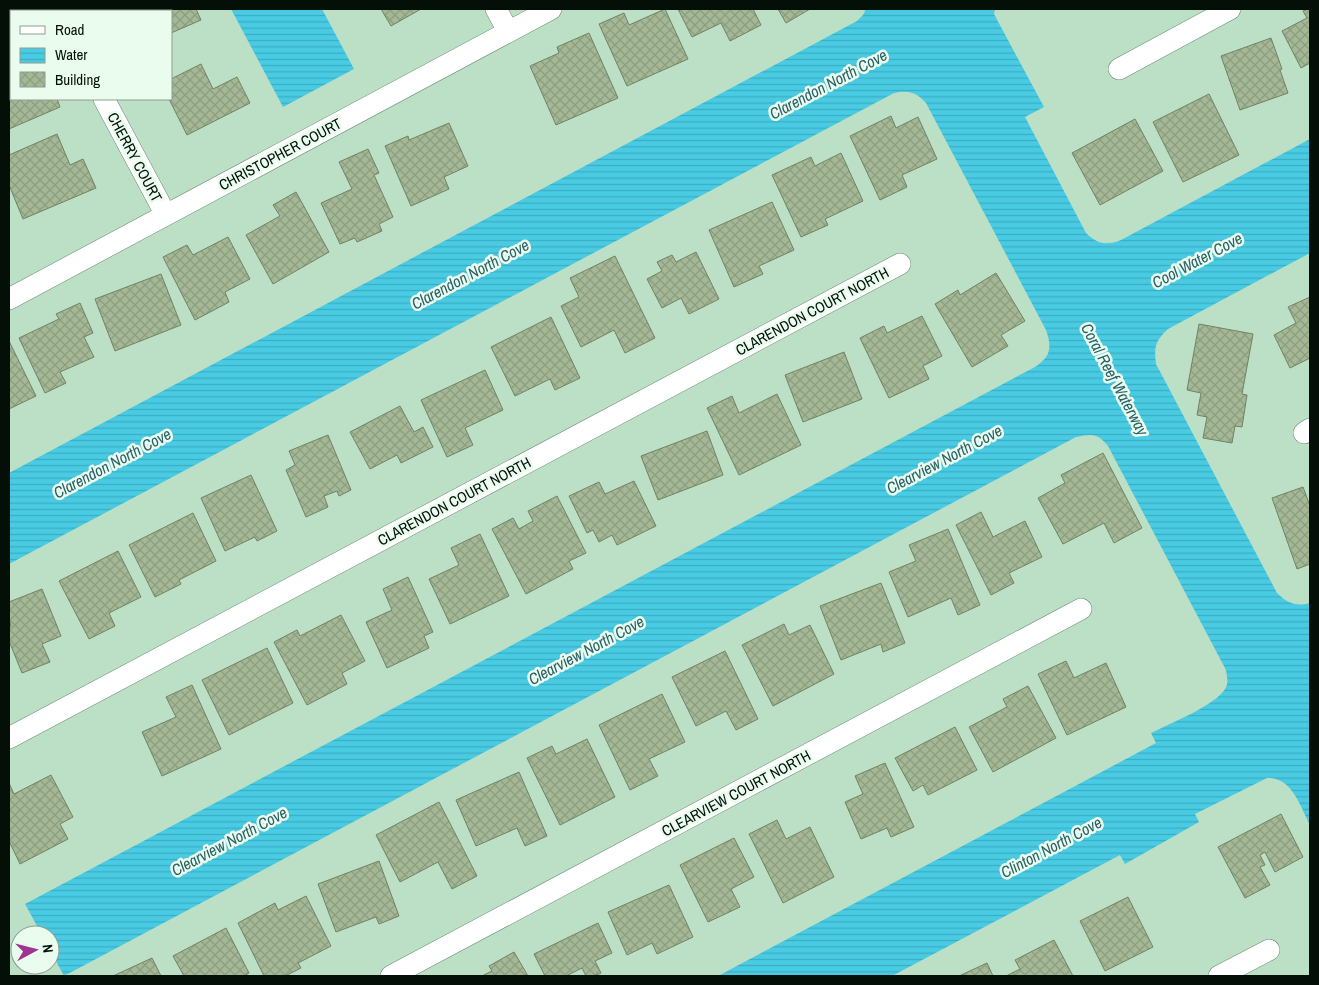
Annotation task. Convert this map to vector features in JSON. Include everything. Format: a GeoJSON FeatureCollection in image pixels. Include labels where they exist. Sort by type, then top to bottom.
{"type":"FeatureCollection","features":[{"type":"Feature","properties":{"kind":"street"},"geometry":{"type":"LineString","coordinates":[[496,9],[508,31]]}},
{"type":"Feature","properties":{"kind":"street","name":"CHRISTOPHER COURT"},"geometry":{"type":"LineString","coordinates":[[9,299],[551,9]]}},
{"type":"Feature","properties":{"kind":"street"},"geometry":{"type":"LineString","coordinates":[[1119,68],[1230,9]]}},
{"type":"Feature","properties":{"kind":"street","name":"CHERRY COURT"},"geometry":{"type":"LineString","coordinates":[[105,100],[166,215]]}},
{"type":"Feature","properties":{"kind":"street","name":"CLARENDON COURT NORTH"},"geometry":{"type":"LineString","coordinates":[[9,738],[900,264]]}},
{"type":"Feature","properties":{"kind":"street","name":"CLEARVIEW COURT NORTH"},"geometry":{"type":"LineString","coordinates":[[391,976],[1081,609]]}},
{"type":"Feature","properties":{"kind":"street"},"geometry":{"type":"LineString","coordinates":[[1219,976],[1269,950]]}},
{"type":"Feature","properties":{"kind":"water"},"geometry":{"type":"Polygon","coordinates":[[[231,9],[322,9],[354,69],[283,107],[231,9]]]}},
{"type":"Feature","properties":{"kind":"water"},"geometry":{"type":"Polygon","coordinates":[[[866,9],[995,9],[994,14],[1044,107],[1025,117],[1086,233],[1098,242],[1111,243],[1121,240],[1310,139],[1310,253],[1168,329],[1160,337],[1155,353],[1156,364],[1277,593],[1292,603],[1300,605],[1310,603],[1310,825],[1289,787],[1276,779],[1267,778],[1195,814],[1199,822],[1125,864],[1120,855],[892,976],[718,976],[1156,743],[1151,733],[1202,708],[1225,689],[1227,682],[1226,670],[1108,446],[1094,435],[1086,435],[1076,437],[64,976],[60,969],[60,925],[37,925],[25,904],[1035,367],[1047,355],[1049,342],[1046,330],[926,103],[919,96],[912,93],[899,92],[9,564],[9,473],[857,21],[866,9]]]}},
{"type":"Feature","properties":{"kind":"building"},"geometry":{"type":"Polygon","coordinates":[[[9,9],[12,9],[10,10],[9,43],[9,9]]]}},
{"type":"Feature","properties":{"kind":"building"},"geometry":{"type":"Polygon","coordinates":[[[196,9],[201,20],[172,33],[172,10],[142,10],[196,9]]]}},
{"type":"Feature","properties":{"kind":"building"},"geometry":{"type":"Polygon","coordinates":[[[381,9],[421,9],[391,26],[381,9]]]}},
{"type":"Feature","properties":{"kind":"building"},"geometry":{"type":"Polygon","coordinates":[[[665,9],[688,59],[627,86],[599,24],[624,13],[629,25],[665,9]]]}},
{"type":"Feature","properties":{"kind":"building"},"geometry":{"type":"Polygon","coordinates":[[[678,9],[753,9],[761,25],[730,41],[721,23],[692,37],[678,9]]]}},
{"type":"Feature","properties":{"kind":"building"},"geometry":{"type":"Polygon","coordinates":[[[778,9],[810,9],[786,23],[778,9]]]}},
{"type":"Feature","properties":{"kind":"building"},"geometry":{"type":"Polygon","coordinates":[[[1310,9],[1310,63],[1301,68],[1282,31],[1307,18],[1303,11],[1310,9]]]}},
{"type":"Feature","properties":{"kind":"building"},"geometry":{"type":"Polygon","coordinates":[[[589,33],[618,98],[556,125],[530,66],[559,53],[557,47],[589,33]]]}},
{"type":"Feature","properties":{"kind":"building"},"geometry":{"type":"Polygon","coordinates":[[[1271,38],[1288,93],[1240,110],[1221,56],[1271,38]]]}},
{"type":"Feature","properties":{"kind":"building"},"geometry":{"type":"Polygon","coordinates":[[[9,55],[10,100],[57,100],[60,107],[9,129],[9,55]]]}},
{"type":"Feature","properties":{"kind":"building"},"geometry":{"type":"Polygon","coordinates":[[[201,64],[213,89],[237,77],[250,103],[187,135],[170,100],[172,100],[172,78],[201,64]]]}},
{"type":"Feature","properties":{"kind":"building"},"geometry":{"type":"Polygon","coordinates":[[[1209,94],[1239,155],[1183,182],[1153,122],[1209,94]]]}},
{"type":"Feature","properties":{"kind":"building"},"geometry":{"type":"Polygon","coordinates":[[[891,116],[896,128],[918,117],[937,159],[902,175],[907,187],[880,200],[850,136],[891,116]]]}},
{"type":"Feature","properties":{"kind":"building"},"geometry":{"type":"Polygon","coordinates":[[[1135,119],[1163,171],[1100,205],[1072,153],[1135,119]]]}},
{"type":"Feature","properties":{"kind":"building"},"geometry":{"type":"Polygon","coordinates":[[[449,123],[468,166],[444,177],[449,189],[411,206],[385,146],[408,136],[409,140],[449,123]]]}},
{"type":"Feature","properties":{"kind":"building"},"geometry":{"type":"Polygon","coordinates":[[[57,134],[70,165],[83,159],[96,188],[23,219],[9,185],[9,155],[57,134]]]}},
{"type":"Feature","properties":{"kind":"building"},"geometry":{"type":"Polygon","coordinates":[[[368,149],[379,173],[374,175],[393,217],[379,224],[382,231],[357,242],[355,238],[340,244],[321,203],[352,189],[339,162],[368,149]]]}},
{"type":"Feature","properties":{"kind":"building"},"geometry":{"type":"Polygon","coordinates":[[[841,153],[863,201],[825,219],[828,225],[801,237],[772,175],[811,157],[815,166],[841,153]]]}},
{"type":"Feature","properties":{"kind":"building"},"geometry":{"type":"Polygon","coordinates":[[[296,192],[329,252],[273,284],[246,235],[280,216],[273,205],[296,192]]]}},
{"type":"Feature","properties":{"kind":"building"},"geometry":{"type":"Polygon","coordinates":[[[772,202],[794,250],[759,266],[763,274],[734,287],[709,230],[772,202]]]}},
{"type":"Feature","properties":{"kind":"building"},"geometry":{"type":"Polygon","coordinates":[[[228,237],[250,279],[225,292],[229,302],[195,320],[163,257],[187,245],[193,255],[228,237]]]}},
{"type":"Feature","properties":{"kind":"building"},"geometry":{"type":"Polygon","coordinates":[[[696,252],[719,299],[689,314],[681,298],[662,308],[647,279],[662,271],[657,262],[672,255],[676,262],[696,252]]]}},
{"type":"Feature","properties":{"kind":"building"},"geometry":{"type":"Polygon","coordinates":[[[615,256],[655,338],[625,353],[614,330],[581,347],[561,306],[579,297],[570,278],[615,256]]]}},
{"type":"Feature","properties":{"kind":"building"},"geometry":{"type":"Polygon","coordinates":[[[996,273],[1025,321],[1001,335],[1008,346],[972,367],[935,304],[958,290],[960,295],[996,273]]]}},
{"type":"Feature","properties":{"kind":"building"},"geometry":{"type":"Polygon","coordinates":[[[161,274],[181,325],[115,351],[95,299],[161,274]]]}},
{"type":"Feature","properties":{"kind":"building"},"geometry":{"type":"Polygon","coordinates":[[[1310,297],[1310,358],[1290,368],[1274,335],[1296,323],[1288,307],[1310,297]]]}},
{"type":"Feature","properties":{"kind":"building"},"geometry":{"type":"Polygon","coordinates":[[[80,303],[93,333],[84,337],[94,357],[60,372],[66,383],[45,393],[19,338],[59,319],[56,314],[80,303]]]}},
{"type":"Feature","properties":{"kind":"building"},"geometry":{"type":"Polygon","coordinates":[[[922,316],[942,356],[923,366],[929,379],[889,398],[860,338],[884,326],[887,333],[922,316]]]}},
{"type":"Feature","properties":{"kind":"building"},"geometry":{"type":"Polygon","coordinates":[[[551,317],[580,378],[555,390],[550,379],[515,396],[491,347],[551,317]]]}},
{"type":"Feature","properties":{"kind":"building"},"geometry":{"type":"Polygon","coordinates":[[[1199,324],[1253,334],[1242,394],[1247,395],[1242,427],[1235,426],[1232,443],[1203,438],[1207,417],[1197,415],[1201,393],[1187,390],[1199,324]]]}},
{"type":"Feature","properties":{"kind":"building"},"geometry":{"type":"Polygon","coordinates":[[[9,341],[36,396],[9,409],[9,341]]]}},
{"type":"Feature","properties":{"kind":"building"},"geometry":{"type":"Polygon","coordinates":[[[844,352],[862,399],[803,422],[785,375],[844,352]]]}},
{"type":"Feature","properties":{"kind":"building"},"geometry":{"type":"Polygon","coordinates":[[[485,370],[503,410],[465,428],[473,445],[447,457],[421,400],[485,370]]]}},
{"type":"Feature","properties":{"kind":"building"},"geometry":{"type":"Polygon","coordinates":[[[777,394],[801,445],[739,475],[707,408],[732,396],[739,413],[777,394]]]}},
{"type":"Feature","properties":{"kind":"building"},"geometry":{"type":"Polygon","coordinates":[[[400,406],[414,432],[423,427],[433,447],[401,463],[397,455],[370,469],[350,432],[400,406]]]}},
{"type":"Feature","properties":{"kind":"building"},"geometry":{"type":"Polygon","coordinates":[[[707,431],[723,475],[658,500],[641,456],[707,431]]]}},
{"type":"Feature","properties":{"kind":"building"},"geometry":{"type":"Polygon","coordinates":[[[328,435],[351,490],[339,496],[337,491],[324,496],[328,507],[306,517],[286,470],[295,465],[289,451],[328,435]]]}},
{"type":"Feature","properties":{"kind":"building"},"geometry":{"type":"Polygon","coordinates":[[[1103,453],[1142,528],[1114,543],[1104,523],[1063,544],[1038,498],[1065,483],[1061,475],[1103,453]]]}},
{"type":"Feature","properties":{"kind":"building"},"geometry":{"type":"Polygon","coordinates":[[[251,475],[277,531],[257,541],[255,537],[225,551],[201,498],[251,475]]]}},
{"type":"Feature","properties":{"kind":"building"},"geometry":{"type":"Polygon","coordinates":[[[634,481],[656,526],[617,545],[612,535],[599,542],[593,530],[587,533],[569,496],[599,482],[605,494],[634,481]]]}},
{"type":"Feature","properties":{"kind":"building"},"geometry":{"type":"Polygon","coordinates":[[[1303,487],[1310,506],[1310,564],[1297,569],[1272,498],[1303,487]]]}},
{"type":"Feature","properties":{"kind":"building"},"geometry":{"type":"Polygon","coordinates":[[[557,496],[586,553],[569,561],[573,569],[526,594],[492,529],[513,518],[519,529],[533,521],[528,511],[557,496]]]}},
{"type":"Feature","properties":{"kind":"building"},"geometry":{"type":"Polygon","coordinates":[[[981,512],[993,537],[1025,521],[1042,557],[1009,573],[1014,583],[991,595],[956,525],[981,512]]]}},
{"type":"Feature","properties":{"kind":"building"},"geometry":{"type":"Polygon","coordinates":[[[193,513],[216,561],[179,580],[181,584],[155,597],[129,545],[193,513]]]}},
{"type":"Feature","properties":{"kind":"building"},"geometry":{"type":"Polygon","coordinates":[[[948,529],[980,605],[958,615],[951,598],[908,617],[889,572],[916,561],[909,545],[948,529]]]}},
{"type":"Feature","properties":{"kind":"building"},"geometry":{"type":"Polygon","coordinates":[[[480,534],[509,596],[450,624],[429,579],[459,565],[451,548],[480,534]]]}},
{"type":"Feature","properties":{"kind":"building"},"geometry":{"type":"Polygon","coordinates":[[[118,551],[141,597],[109,613],[115,626],[89,639],[59,581],[118,551]]]}},
{"type":"Feature","properties":{"kind":"building"},"geometry":{"type":"Polygon","coordinates":[[[408,577],[433,632],[424,636],[429,648],[387,668],[366,622],[392,610],[383,589],[408,577]]]}},
{"type":"Feature","properties":{"kind":"building"},"geometry":{"type":"Polygon","coordinates":[[[881,583],[905,643],[883,652],[881,644],[841,660],[820,606],[881,583]]]}},
{"type":"Feature","properties":{"kind":"building"},"geometry":{"type":"Polygon","coordinates":[[[42,589],[61,636],[42,644],[50,662],[22,673],[9,641],[9,627],[11,626],[9,602],[42,589]]]}},
{"type":"Feature","properties":{"kind":"building"},"geometry":{"type":"Polygon","coordinates":[[[341,615],[365,661],[342,673],[347,684],[307,705],[274,642],[297,630],[300,636],[341,615]]]}},
{"type":"Feature","properties":{"kind":"building"},"geometry":{"type":"Polygon","coordinates":[[[784,624],[789,635],[810,625],[834,674],[773,706],[742,645],[784,624]]]}},
{"type":"Feature","properties":{"kind":"building"},"geometry":{"type":"Polygon","coordinates":[[[267,648],[293,703],[229,735],[202,680],[267,648]]]}},
{"type":"Feature","properties":{"kind":"building"},"geometry":{"type":"Polygon","coordinates":[[[725,651],[758,719],[736,730],[726,711],[696,726],[672,677],[725,651]]]}},
{"type":"Feature","properties":{"kind":"building"},"geometry":{"type":"Polygon","coordinates":[[[1066,661],[1074,678],[1106,663],[1126,707],[1067,735],[1038,674],[1066,661]]]}},
{"type":"Feature","properties":{"kind":"building"},"geometry":{"type":"Polygon","coordinates":[[[192,685],[221,749],[162,776],[142,732],[176,717],[166,697],[192,685]]]}},
{"type":"Feature","properties":{"kind":"building"},"geometry":{"type":"Polygon","coordinates":[[[1028,686],[1056,738],[993,772],[969,727],[1007,707],[1003,699],[1028,686]]]}},
{"type":"Feature","properties":{"kind":"building"},"geometry":{"type":"Polygon","coordinates":[[[662,694],[685,742],[649,759],[658,776],[630,790],[599,725],[662,694]]]}},
{"type":"Feature","properties":{"kind":"building"},"geometry":{"type":"Polygon","coordinates":[[[955,727],[977,770],[928,795],[923,785],[913,791],[895,758],[955,727]]]}},
{"type":"Feature","properties":{"kind":"building"},"geometry":{"type":"Polygon","coordinates":[[[587,739],[615,797],[560,825],[527,758],[552,746],[556,754],[587,739]]]}},
{"type":"Feature","properties":{"kind":"building"},"geometry":{"type":"Polygon","coordinates":[[[885,763],[914,827],[891,837],[887,828],[861,839],[845,802],[863,794],[855,776],[885,763]]]}},
{"type":"Feature","properties":{"kind":"building"},"geometry":{"type":"Polygon","coordinates":[[[519,772],[547,836],[525,846],[517,828],[476,846],[456,800],[519,772]]]}},
{"type":"Feature","properties":{"kind":"building"},"geometry":{"type":"Polygon","coordinates":[[[51,775],[73,817],[60,824],[68,839],[20,864],[9,841],[9,783],[14,794],[51,775]]]}},
{"type":"Feature","properties":{"kind":"building"},"geometry":{"type":"Polygon","coordinates":[[[439,802],[477,876],[452,889],[438,862],[400,882],[376,835],[439,802]]]}},
{"type":"Feature","properties":{"kind":"building"},"geometry":{"type":"Polygon","coordinates":[[[1281,814],[1303,857],[1275,872],[1265,852],[1260,855],[1265,865],[1260,867],[1270,885],[1245,898],[1218,847],[1281,814]]]}},
{"type":"Feature","properties":{"kind":"building"},"geometry":{"type":"Polygon","coordinates":[[[777,820],[786,839],[810,827],[834,877],[783,903],[749,834],[777,820]]]}},
{"type":"Feature","properties":{"kind":"building"},"geometry":{"type":"Polygon","coordinates":[[[734,838],[754,877],[731,889],[740,907],[708,922],[680,865],[734,838]]]}},
{"type":"Feature","properties":{"kind":"building"},"geometry":{"type":"Polygon","coordinates":[[[379,861],[399,916],[379,924],[376,917],[336,932],[318,884],[379,861]]]}},
{"type":"Feature","properties":{"kind":"building"},"geometry":{"type":"Polygon","coordinates":[[[669,885],[693,937],[657,954],[652,943],[627,955],[608,912],[669,885]]]}},
{"type":"Feature","properties":{"kind":"building"},"geometry":{"type":"Polygon","coordinates":[[[306,896],[331,946],[298,963],[301,968],[285,976],[264,976],[238,923],[275,903],[278,910],[306,896]]]}},
{"type":"Feature","properties":{"kind":"building"},"geometry":{"type":"Polygon","coordinates":[[[1128,897],[1153,947],[1105,971],[1080,921],[1128,897]]]}},
{"type":"Feature","properties":{"kind":"building"},"geometry":{"type":"Polygon","coordinates":[[[598,923],[612,953],[595,961],[601,973],[594,976],[586,976],[582,968],[566,976],[545,976],[534,954],[598,923]]]}},
{"type":"Feature","properties":{"kind":"building"},"geometry":{"type":"Polygon","coordinates":[[[226,928],[249,973],[244,976],[184,976],[173,956],[226,928]]]}},
{"type":"Feature","properties":{"kind":"building"},"geometry":{"type":"Polygon","coordinates":[[[1054,940],[1073,976],[1006,976],[1020,969],[1015,960],[1054,940]]]}},
{"type":"Feature","properties":{"kind":"building"},"geometry":{"type":"Polygon","coordinates":[[[514,952],[528,976],[482,976],[492,971],[489,966],[514,952]]]}},
{"type":"Feature","properties":{"kind":"building"},"geometry":{"type":"Polygon","coordinates":[[[152,958],[161,976],[113,976],[152,958]]]}},
{"type":"Feature","properties":{"kind":"building"},"geometry":{"type":"Polygon","coordinates":[[[987,963],[993,976],[959,976],[987,963]]]}},
{"type":"Feature","properties":{"kind":"water label","name":"Clarendon North Cove"},"geometry":{"type":"Point","coordinates":[828,84]}},
{"type":"Feature","properties":{"kind":"water label","name":"Cool Water Cove"},"geometry":{"type":"Point","coordinates":[1197,260]}},
{"type":"Feature","properties":{"kind":"water label","name":"Clarendon North Cove"},"geometry":{"type":"Point","coordinates":[470,274]}},
{"type":"Feature","properties":{"kind":"water label","name":"Coral Reef Waterway"},"geometry":{"type":"Point","coordinates":[1115,379]}},
{"type":"Feature","properties":{"kind":"water label","name":"Clearview North Cove"},"geometry":{"type":"Point","coordinates":[944,459]}},
{"type":"Feature","properties":{"kind":"water label","name":"Clarendon North Cove"},"geometry":{"type":"Point","coordinates":[112,463]}},
{"type":"Feature","properties":{"kind":"water label","name":"Clearview North Cove"},"geometry":{"type":"Point","coordinates":[586,650]}},
{"type":"Feature","properties":{"kind":"water label","name":"Clearview North Cove"},"geometry":{"type":"Point","coordinates":[229,841]}},
{"type":"Feature","properties":{"kind":"water label","name":"Clinton North Cove"},"geometry":{"type":"Point","coordinates":[1051,847]}}]}
